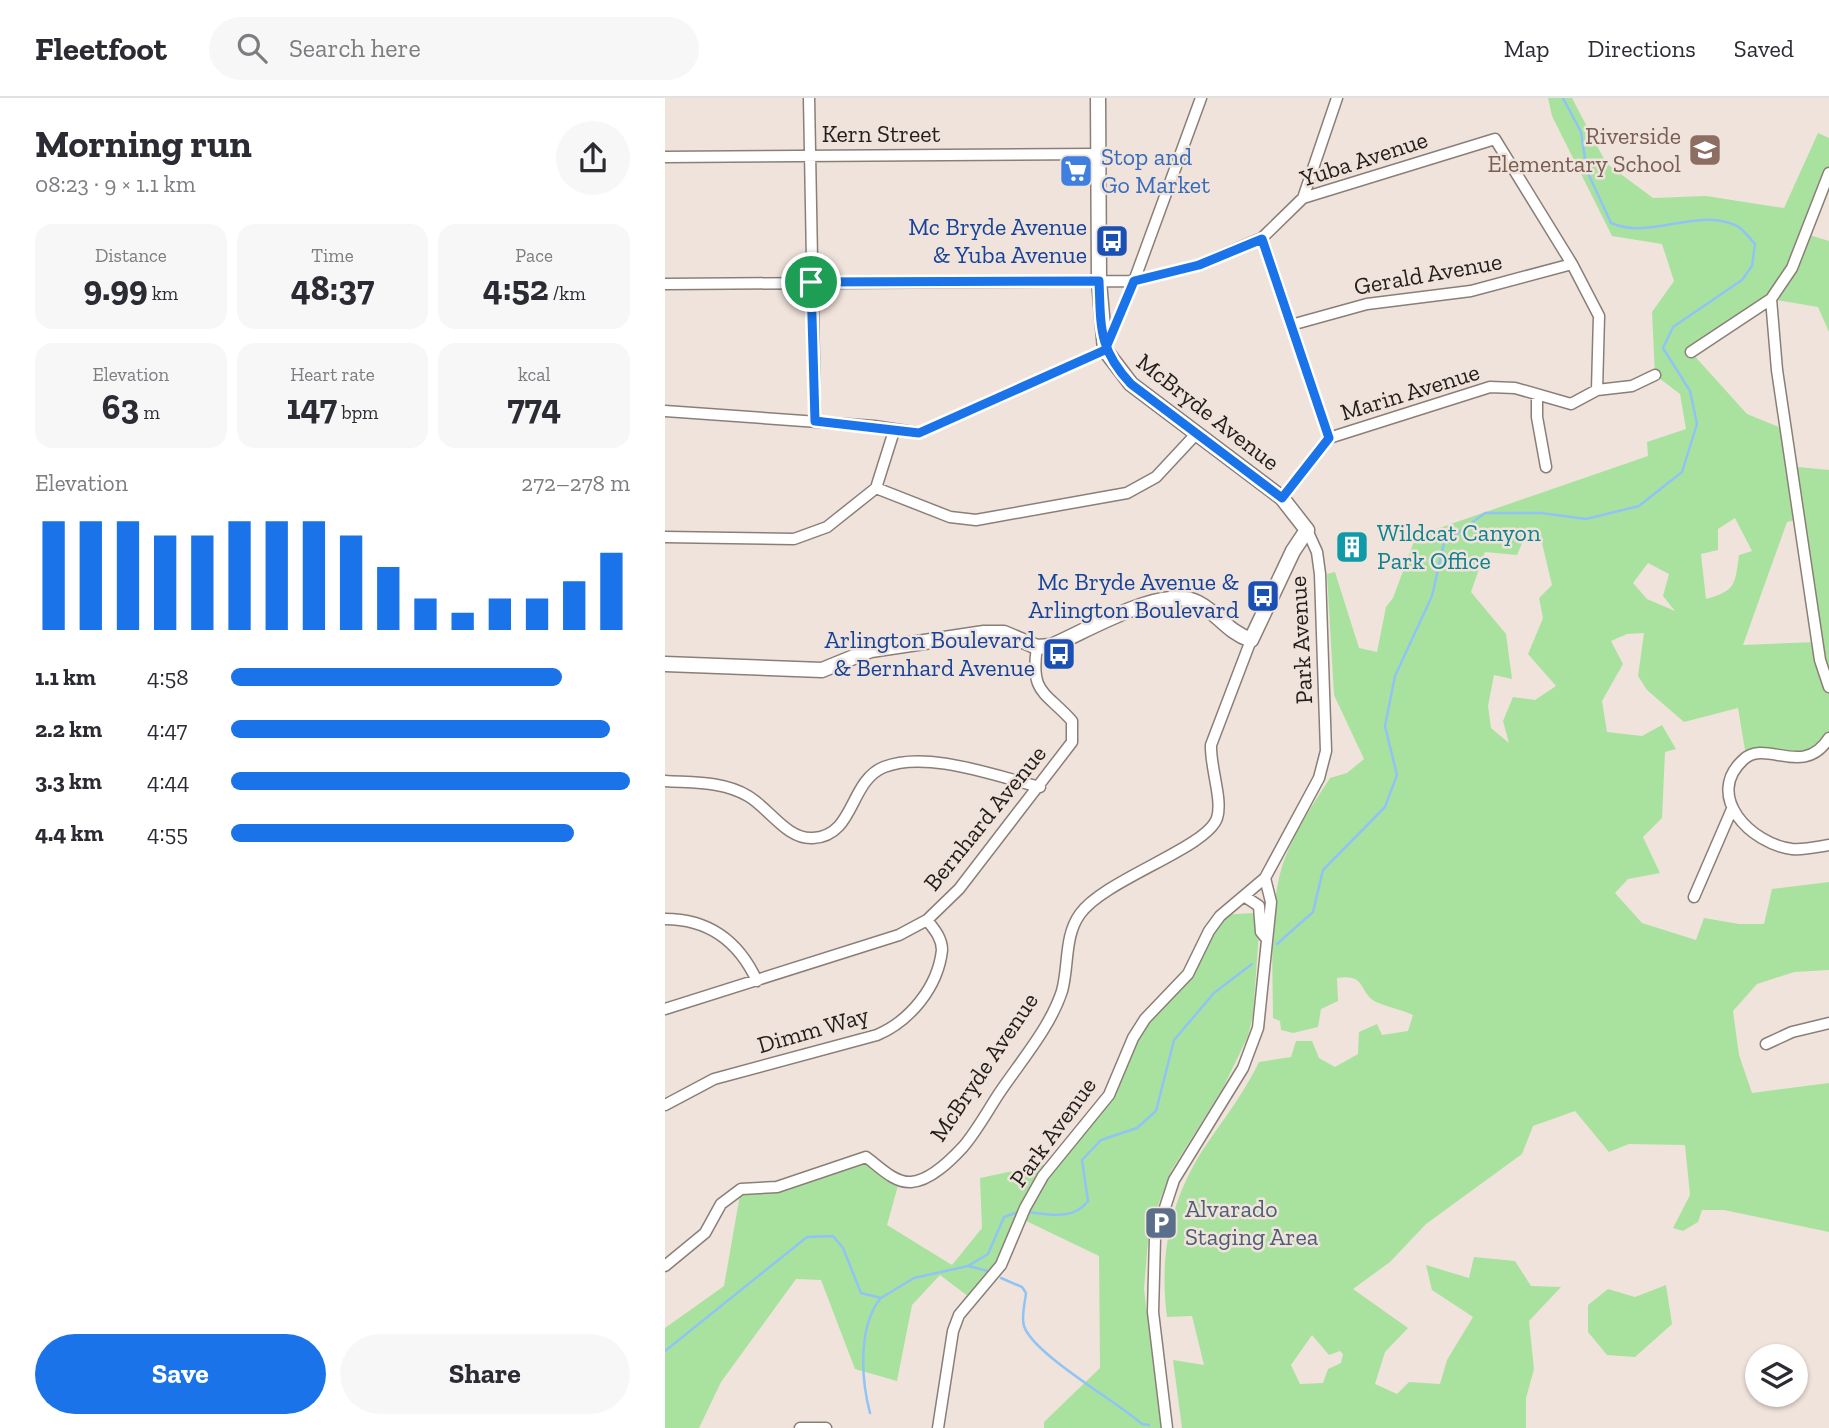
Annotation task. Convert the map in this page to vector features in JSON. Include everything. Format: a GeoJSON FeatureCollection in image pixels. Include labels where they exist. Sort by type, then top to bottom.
{"type":"FeatureCollection","features":[{"type":"Feature","properties":{"kind":"main road","name":"McBryde Avenue"},"geometry":{"type":"LineString","coordinates":[[1098,98],[1099,281],[1105,350],[1131,384],[1282,498],[1307,530],[1293,551],[1251,640]]}},
{"type":"Feature","properties":{"kind":"main road"},"geometry":{"type":"LineString","coordinates":[[665,664],[823,670],[871,650],[984,633],[1004,633],[1037,647],[1051,646],[1170,597],[1198,603],[1234,634],[1251,640]]}},
{"type":"Feature","properties":{"kind":"street"},"geometry":{"type":"LineString","coordinates":[[809,98],[815,421]]}},
{"type":"Feature","properties":{"kind":"street"},"geometry":{"type":"LineString","coordinates":[[665,411],[874,425],[894,431],[919,433],[1105,350],[1134,281],[1201,98]]}},
{"type":"Feature","properties":{"kind":"street"},"geometry":{"type":"LineString","coordinates":[[1303,198],[1337,98]]}},
{"type":"Feature","properties":{"kind":"street","name":"Yuba Avenue"},"geometry":{"type":"LineString","coordinates":[[665,284],[1134,281],[1199,265],[1262,239],[1303,198],[1495,139],[1572,264]]}},
{"type":"Feature","properties":{"kind":"street","name":"Kern Street"},"geometry":{"type":"LineString","coordinates":[[665,157],[1098,154]]}},
{"type":"Feature","properties":{"kind":"street"},"geometry":{"type":"LineString","coordinates":[[1691,352],[1771,299],[1792,268],[1829,173]]}},
{"type":"Feature","properties":{"kind":"street"},"geometry":{"type":"LineString","coordinates":[[1262,239],[1329,438]]}},
{"type":"Feature","properties":{"kind":"street"},"geometry":{"type":"LineString","coordinates":[[1572,264],[1599,316],[1597,390]]}},
{"type":"Feature","properties":{"kind":"street","name":"Gerald Avenue"},"geometry":{"type":"LineString","coordinates":[[1291,325],[1367,304],[1471,291],[1572,264]]}},
{"type":"Feature","properties":{"kind":"street"},"geometry":{"type":"LineString","coordinates":[[1771,299],[1777,370],[1820,660],[1829,687]]}},
{"type":"Feature","properties":{"kind":"street","name":"Marin Avenue"},"geometry":{"type":"LineString","coordinates":[[1282,498],[1329,438],[1490,387],[1515,388],[1571,404],[1597,390],[1632,386],[1655,375]]}},
{"type":"Feature","properties":{"kind":"street"},"geometry":{"type":"LineString","coordinates":[[1537,395],[1537,417],[1546,467]]}},
{"type":"Feature","properties":{"kind":"street"},"geometry":{"type":"LineString","coordinates":[[665,537],[794,539],[827,527],[876,488],[894,431]]}},
{"type":"Feature","properties":{"kind":"street"},"geometry":{"type":"LineString","coordinates":[[876,488],[950,517],[976,520],[1128,493],[1164,471],[1196,433]]}},
{"type":"Feature","properties":{"kind":"street","name":"Park Avenue"},"geometry":{"type":"LineString","coordinates":[[938,1428],[955,1323],[1001,1265],[1025,1208],[1052,1163],[1109,1095],[1133,1038],[1145,1019],[1188,974],[1209,931],[1220,916],[1265,878],[1319,778],[1326,751],[1319,571],[1317,552],[1307,530]]}},
{"type":"Feature","properties":{"kind":"street","name":"McBryde Avenue"},"geometry":{"type":"LineString","coordinates":[[665,1266],[705,1233],[721,1204],[741,1189],[777,1187],[866,1157],[899,1182],[915,1182],[940,1170],[964,1146],[1045,1024],[1062,990],[1070,937],[1080,912],[1096,897],[1126,878],[1203,835],[1217,819],[1219,809],[1210,763],[1211,745],[1251,640]]}},
{"type":"Feature","properties":{"kind":"street","name":"Bernhard Avenue"},"geometry":{"type":"LineString","coordinates":[[665,1009],[879,942],[927,920],[959,889],[1072,742],[1072,721],[1059,707],[1044,698],[1035,683],[1037,647]]}},
{"type":"Feature","properties":{"kind":"street"},"geometry":{"type":"LineString","coordinates":[[1829,738],[1822,749],[1795,760],[1769,752],[1746,756],[1733,769],[1727,793],[1732,809],[1748,831],[1768,842],[1792,849],[1829,845]]}},
{"type":"Feature","properties":{"kind":"street"},"geometry":{"type":"LineString","coordinates":[[665,781],[720,785],[748,796],[793,834],[811,839],[830,835],[848,817],[858,789],[881,768],[912,760],[1040,787]]}},
{"type":"Feature","properties":{"kind":"street"},"geometry":{"type":"LineString","coordinates":[[1694,897],[1732,809]]}},
{"type":"Feature","properties":{"kind":"street"},"geometry":{"type":"LineString","coordinates":[[1167,1428],[1153,1312],[1155,1238],[1174,1180],[1238,1076],[1251,1048],[1261,1016],[1265,937],[1261,932],[1265,878]]}},
{"type":"Feature","properties":{"kind":"street"},"geometry":{"type":"LineString","coordinates":[[1244,896],[1264,906]]}},
{"type":"Feature","properties":{"kind":"street"},"geometry":{"type":"LineString","coordinates":[[665,919],[699,925],[725,937],[746,956],[757,981]]}},
{"type":"Feature","properties":{"kind":"street","name":"Dimm Way"},"geometry":{"type":"LineString","coordinates":[[665,1105],[714,1079],[877,1035],[897,1027],[912,1013],[924,996],[942,949],[938,934],[927,920]]}},
{"type":"Feature","properties":{"kind":"street"},"geometry":{"type":"LineString","coordinates":[[1766,1044],[1792,1032],[1829,1023]]}},
{"type":"Feature","properties":{"kind":"street"},"geometry":{"type":"LineString","coordinates":[[800,1428],[827,1428]]}},
{"type":"Feature","properties":{"kind":"green space"},"geometry":{"type":"Polygon","coordinates":[[[1548,98],[1572,98],[1606,163],[1653,198],[1706,196],[1784,208],[1818,133],[1829,138],[1829,173],[1806,234],[1829,241],[1829,332],[1818,307],[1771,299],[1691,352],[1747,414],[1786,430],[1798,467],[1829,470],[1829,738],[1795,760],[1746,756],[1738,708],[1684,722],[1647,690],[1638,676],[1644,633],[1627,634],[1611,641],[1623,664],[1602,701],[1607,732],[1642,736],[1662,725],[1676,749],[1665,752],[1662,818],[1643,837],[1660,873],[1628,879],[1615,893],[1642,923],[1696,940],[1704,918],[1739,924],[1764,924],[1772,889],[1829,882],[1829,970],[1794,972],[1757,984],[1733,1011],[1739,1055],[1752,1093],[1829,1083],[1829,1232],[1724,1210],[1702,1210],[1698,1222],[1683,1231],[1673,1228],[1690,1195],[1685,1145],[1629,1144],[1609,1152],[1575,1111],[1533,1126],[1522,1154],[1426,1224],[1390,1262],[1353,1289],[1408,1328],[1385,1352],[1375,1384],[1397,1394],[1409,1382],[1440,1384],[1447,1360],[1473,1317],[1432,1290],[1426,1265],[1469,1278],[1474,1257],[1515,1261],[1531,1286],[1561,1287],[1529,1321],[1534,1369],[1526,1398],[1526,1428],[1182,1428],[1173,1360],[1204,1365],[1192,1316],[1167,1317],[1165,1272],[1166,1250],[1175,1208],[1192,1168],[1259,1062],[1291,1057],[1296,1041],[1312,1041],[1319,1058],[1335,1067],[1358,1054],[1359,1032],[1377,1024],[1382,1035],[1408,1031],[1413,1015],[1376,1002],[1358,981],[1347,977],[1337,978],[1338,1001],[1321,1009],[1318,1027],[1293,1033],[1281,1030],[1280,1021],[1273,1018],[1274,916],[1285,858],[1311,807],[1330,778],[1347,773],[1364,759],[1334,695],[1327,574],[1335,572],[1359,648],[1377,652],[1386,607],[1393,598],[1416,536],[1648,456],[1647,442],[1686,429],[1680,394],[1655,375],[1652,312],[1674,281],[1662,244],[1612,236],[1552,116],[1548,98]],[[1735,518],[1718,529],[1718,550],[1701,554],[1706,599],[1729,589],[1735,580],[1739,555],[1752,551],[1735,518]],[[1800,519],[1787,522],[1743,645],[1817,642],[1800,519]],[[1541,539],[1523,541],[1517,555],[1485,552],[1471,592],[1506,634],[1512,679],[1494,675],[1488,706],[1491,728],[1509,743],[1503,721],[1513,697],[1535,700],[1556,686],[1528,654],[1543,618],[1539,598],[1552,585],[1541,539]],[[1648,563],[1633,583],[1647,599],[1675,611],[1663,596],[1669,574],[1648,563]],[[1312,1335],[1291,1365],[1300,1384],[1323,1383],[1328,1369],[1341,1363],[1343,1354],[1340,1351],[1329,1355],[1312,1335]]]}},
{"type":"Feature","properties":{"kind":"green space"},"geometry":{"type":"Polygon","coordinates":[[[1255,913],[1259,932],[1253,1015],[1248,1036],[1223,1088],[1171,1171],[1149,1229],[1144,1289],[1161,1428],[1044,1428],[1044,1422],[1100,1368],[1099,1256],[1020,1218],[1001,1265],[973,1300],[940,1275],[912,1305],[897,1381],[855,1369],[821,1280],[796,1279],[721,1382],[699,1428],[665,1428],[665,1328],[724,1286],[741,1189],[777,1187],[866,1157],[899,1182],[887,1225],[952,1265],[982,1228],[980,1178],[1052,1163],[1106,1092],[1129,1037],[1184,971],[1218,915],[1255,913]]]}},
{"type":"Feature","properties":{"kind":"green space"},"geometry":{"type":"Polygon","coordinates":[[[1666,1285],[1672,1324],[1635,1357],[1607,1355],[1588,1332],[1588,1305],[1608,1289],[1635,1297],[1666,1285]]]}},
{"type":"Feature","properties":{"kind":"waterway"},"geometry":{"type":"LineString","coordinates":[[1277,944],[1313,912],[1323,870],[1385,807],[1397,775],[1385,726],[1395,676],[1432,596],[1444,543],[1485,513],[1541,513],[1586,519],[1639,506],[1682,472],[1697,424],[1690,391],[1663,348],[1673,327],[1742,280],[1752,266],[1755,244],[1735,225],[1704,220],[1641,228],[1611,223],[1587,171],[1581,132],[1563,98]]}},
{"type":"Feature","properties":{"kind":"waterway"},"geometry":{"type":"LineString","coordinates":[[1027,1212],[1068,1214],[1088,1201],[1082,1160],[1101,1140],[1137,1128],[1156,1111],[1174,1040],[1214,993],[1252,964]]}},
{"type":"Feature","properties":{"kind":"waterway"},"geometry":{"type":"LineString","coordinates":[[665,1351],[807,1237],[833,1236],[843,1248],[861,1293],[881,1298],[914,1278],[968,1266],[988,1254],[1004,1217],[1021,1211]]}},
{"type":"Feature","properties":{"kind":"waterway"},"geometry":{"type":"LineString","coordinates":[[968,1266],[988,1271]]}},
{"type":"Feature","properties":{"kind":"waterway"},"geometry":{"type":"LineString","coordinates":[[1001,1278],[1022,1287],[1026,1293],[1024,1326],[1043,1350],[1142,1424],[1149,1425]]}},
{"type":"Feature","properties":{"kind":"waterway"},"geometry":{"type":"LineString","coordinates":[[870,1413],[863,1354],[868,1324],[880,1299]]}},
{"type":"Feature","properties":{"kind":"place","name":"Riverside Elementary School"},"geometry":{"type":"Point","coordinates":[1705,150]}},
{"type":"Feature","properties":{"kind":"place","name":"Stop and Go Market"},"geometry":{"type":"Point","coordinates":[1076,171]}},
{"type":"Feature","properties":{"kind":"place","name":"Mc Bryde Avenue & Yuba Avenue"},"geometry":{"type":"Point","coordinates":[1112,241]}},
{"type":"Feature","properties":{"kind":"place","name":"Wildcat Canyon Park Office"},"geometry":{"type":"Point","coordinates":[1352,547]}},
{"type":"Feature","properties":{"kind":"place","name":"Mc Bryde Avenue & Arlington Boulevard"},"geometry":{"type":"Point","coordinates":[1263,596]}},
{"type":"Feature","properties":{"kind":"place","name":"Arlington Boulevard & Bernhard Avenue"},"geometry":{"type":"Point","coordinates":[1059,654]}},
{"type":"Feature","properties":{"kind":"place","name":"Alvarado Staging Area"},"geometry":{"type":"Point","coordinates":[1161,1223]}},
{"type":"Feature","properties":{"kind":"route"},"geometry":{"type":"LineString","coordinates":[[811,282],[815,421],[874,425],[894,431],[919,433],[1105,350],[1134,281],[1199,265],[1262,239],[1329,438],[1282,498],[1131,384],[1116,368],[1105,350],[1099,281],[811,282]]}}]}
